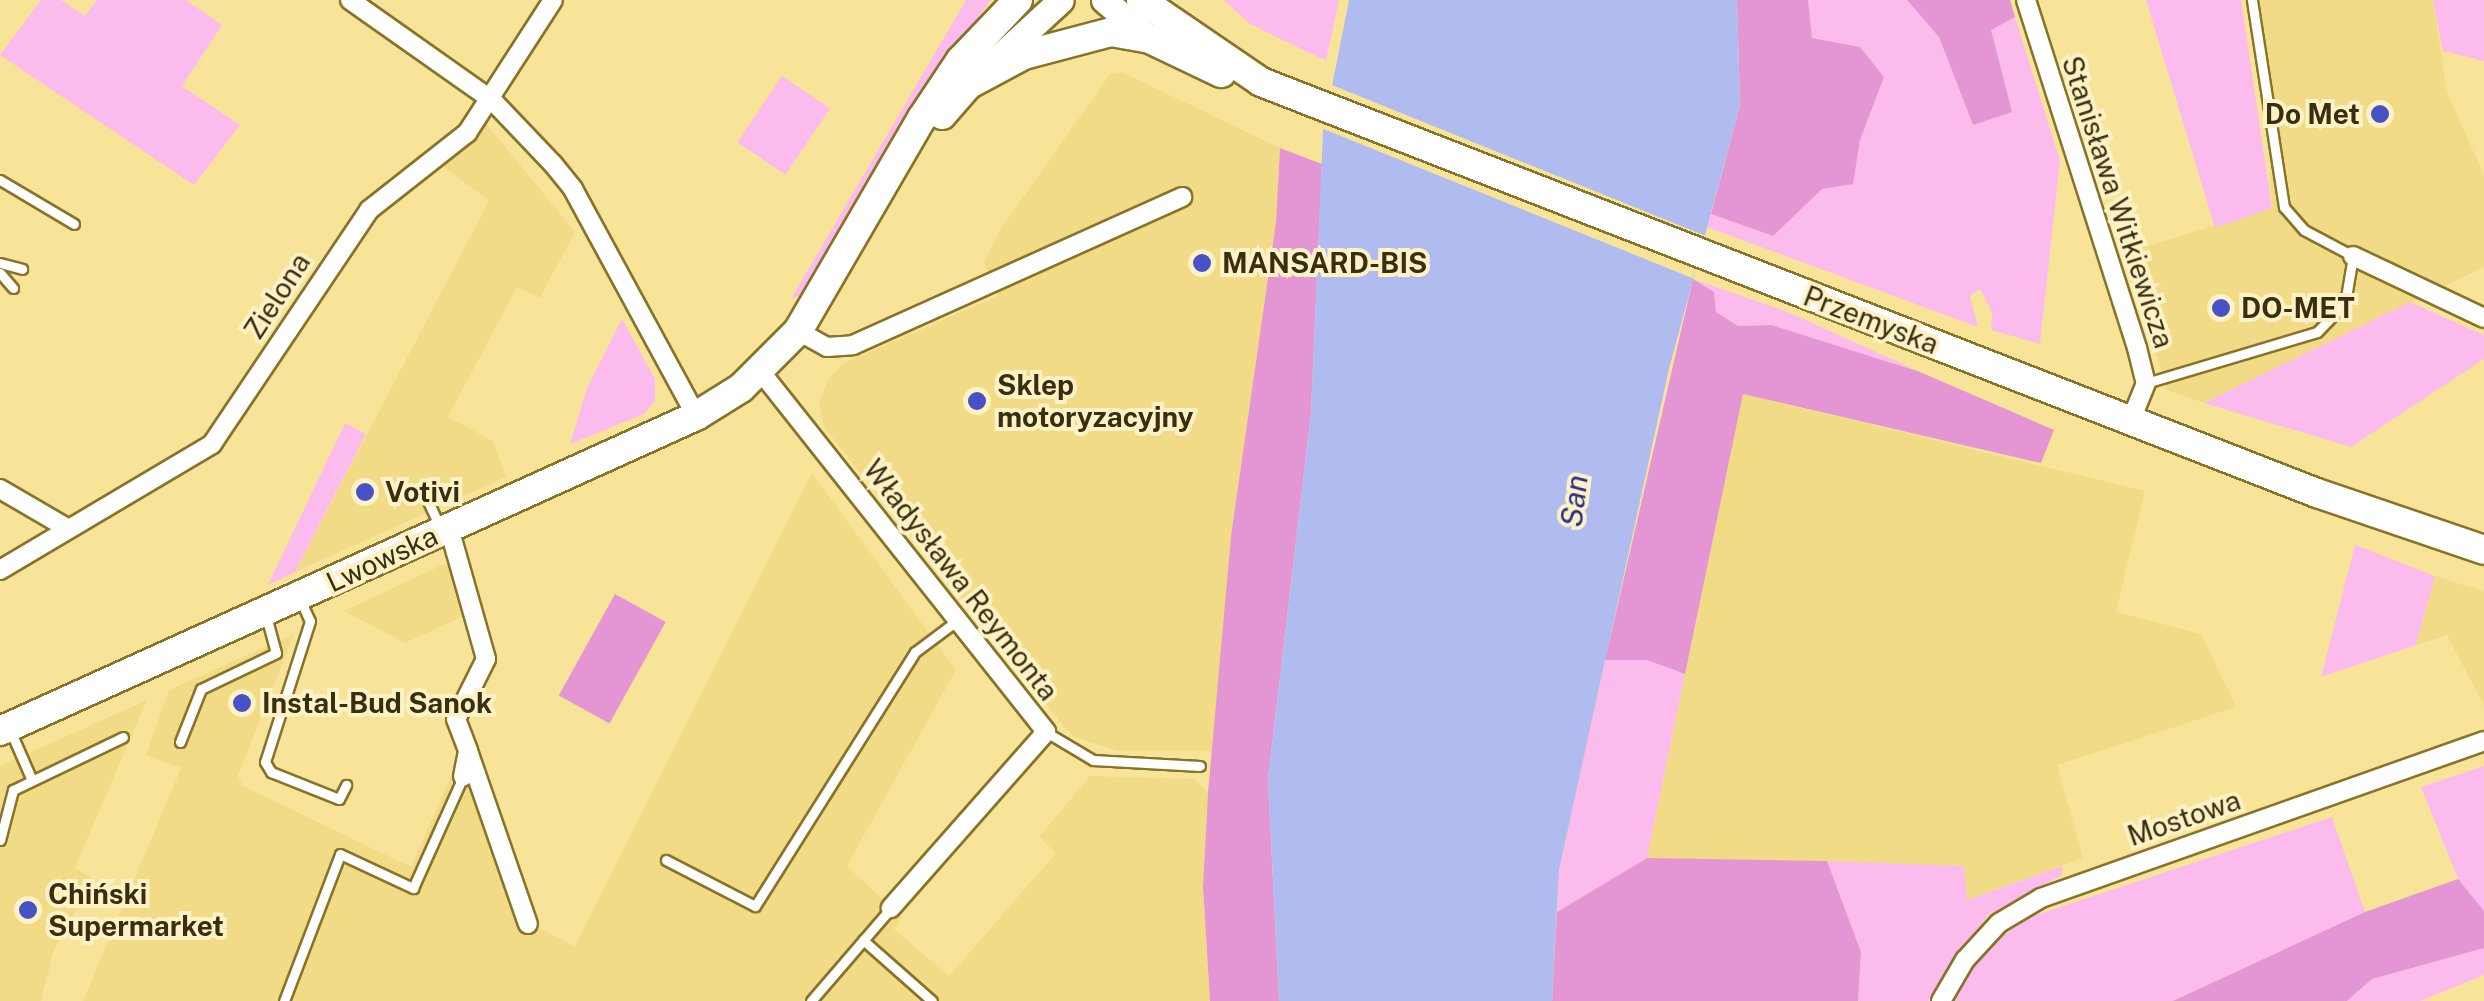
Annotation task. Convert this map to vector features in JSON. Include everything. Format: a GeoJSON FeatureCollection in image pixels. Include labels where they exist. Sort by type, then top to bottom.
{"type":"FeatureCollection","features":[{"type":"Feature","properties":{"kind":"main road","name":"Lwowska"},"geometry":{"type":"LineString","coordinates":[[4,729],[696,416],[761,372],[798,331],[960,61],[1018,0]]}},
{"type":"Feature","properties":{"kind":"main road","name":"Lwowska"},"geometry":{"type":"LineString","coordinates":[[891,174],[968,85],[1061,0]]}},
{"type":"Feature","properties":{"kind":"main road","name":"Przemyska"},"geometry":{"type":"LineString","coordinates":[[1104,0],[1150,39],[1226,75],[1270,86],[2131,420],[2484,550]]}},
{"type":"Feature","properties":{"kind":"main road","name":"Przemyska"},"geometry":{"type":"LineString","coordinates":[[1140,0],[1270,86]]}},
{"type":"Feature","properties":{"kind":"main road","name":"Lwowska"},"geometry":{"type":"LineString","coordinates":[[968,85],[1067,42],[1111,32],[1150,39]]}},
{"type":"Feature","properties":{"kind":"street"},"geometry":{"type":"LineString","coordinates":[[350,0],[487,105],[573,188],[696,416]]}},
{"type":"Feature","properties":{"kind":"street","name":"Zielona"},"geometry":{"type":"LineString","coordinates":[[0,570],[212,444],[369,210],[467,133],[553,0]]}},
{"type":"Feature","properties":{"kind":"street","name":"Stanisława Witkiewicza"},"geometry":{"type":"LineString","coordinates":[[2026,0],[2146,384],[2131,420]]}},
{"type":"Feature","properties":{"kind":"street"},"geometry":{"type":"LineString","coordinates":[[798,331],[827,348],[853,345],[1182,197]]}},
{"type":"Feature","properties":{"kind":"street"},"geometry":{"type":"LineString","coordinates":[[2353,256],[2484,318]]}},
{"type":"Feature","properties":{"kind":"street","name":"Władysława Reymonta"},"geometry":{"type":"LineString","coordinates":[[761,372],[1046,732],[891,908]]}},
{"type":"Feature","properties":{"kind":"street"},"geometry":{"type":"LineString","coordinates":[[0,489],[66,528]]}},
{"type":"Feature","properties":{"kind":"street"},"geometry":{"type":"LineString","coordinates":[[446,530],[486,659],[456,719],[528,924]]}},
{"type":"Feature","properties":{"kind":"street","name":"Mostowa"},"geometry":{"type":"LineString","coordinates":[[1941,1001],[1964,960],[1999,923],[2040,898],[2484,741]]}},
{"type":"Feature","properties":{"kind":"street"},"geometry":{"type":"LineString","coordinates":[[463,777],[468,750]]}},
{"type":"Feature","properties":{"kind":"lane"},"geometry":{"type":"LineString","coordinates":[[2146,384],[2317,332],[2346,303],[2353,256],[2304,230],[2284,208],[2252,0]]}},
{"type":"Feature","properties":{"kind":"lane"},"geometry":{"type":"LineString","coordinates":[[0,180],[74,224]]}},
{"type":"Feature","properties":{"kind":"lane"},"geometry":{"type":"LineString","coordinates":[[0,263],[22,269]]}},
{"type":"Feature","properties":{"kind":"lane"},"geometry":{"type":"LineString","coordinates":[[0,274],[12,288]]}},
{"type":"Feature","properties":{"kind":"lane"},"geometry":{"type":"LineString","coordinates":[[426,498],[446,530]]}},
{"type":"Feature","properties":{"kind":"lane"},"geometry":{"type":"LineString","coordinates":[[299,597],[310,621],[265,762],[271,772],[339,799],[346,785]]}},
{"type":"Feature","properties":{"kind":"lane"},"geometry":{"type":"LineString","coordinates":[[180,742],[201,689],[276,652],[265,612]]}},
{"type":"Feature","properties":{"kind":"lane"},"geometry":{"type":"LineString","coordinates":[[666,860],[755,906],[915,652],[958,620]]}},
{"type":"Feature","properties":{"kind":"lane"},"geometry":{"type":"LineString","coordinates":[[4,729],[31,778]]}},
{"type":"Feature","properties":{"kind":"lane"},"geometry":{"type":"LineString","coordinates":[[1046,732],[1093,760],[1200,766]]}},
{"type":"Feature","properties":{"kind":"lane"},"geometry":{"type":"LineString","coordinates":[[0,840],[13,790],[31,778],[124,737]]}},
{"type":"Feature","properties":{"kind":"lane"},"geometry":{"type":"LineString","coordinates":[[284,1001],[340,854],[413,888],[463,777]]}},
{"type":"Feature","properties":{"kind":"lane"},"geometry":{"type":"LineString","coordinates":[[811,1001],[891,908]]}},
{"type":"Feature","properties":{"kind":"lane"},"geometry":{"type":"LineString","coordinates":[[864,940],[932,1001]]}},
{"type":"Feature","properties":{"kind":"shaded area"},"geometry":{"type":"Polygon","coordinates":[[[41,0],[61,0],[85,16],[97,0],[186,0],[222,25],[182,86],[240,125],[194,185],[0,55],[41,0]]]}},
{"type":"Feature","properties":{"kind":"shaded area"},"geometry":{"type":"Polygon","coordinates":[[[966,0],[991,0],[906,116],[800,295],[791,299],[966,0]]]}},
{"type":"Feature","properties":{"kind":"shaded area"},"geometry":{"type":"Polygon","coordinates":[[[1224,0],[1339,0],[1326,61],[1250,24],[1224,0]]]}},
{"type":"Feature","properties":{"kind":"shaded area"},"geometry":{"type":"Polygon","coordinates":[[[1737,0],[1808,0],[1812,38],[1860,47],[1884,77],[1860,140],[1853,184],[1822,189],[1773,236],[1711,214],[1740,105],[1737,0]]]}},
{"type":"Feature","properties":{"kind":"shaded area"},"geometry":{"type":"Polygon","coordinates":[[[1808,0],[1907,0],[1939,37],[1973,125],[1990,29],[2015,17],[2060,161],[2040,344],[1991,330],[1992,312],[1980,289],[1970,296],[1978,327],[1707,227],[1711,214],[1773,236],[1822,189],[1853,183],[1860,140],[1884,77],[1860,47],[1812,38],[1808,0]]]}},
{"type":"Feature","properties":{"kind":"shaded area"},"geometry":{"type":"Polygon","coordinates":[[[1907,0],[2010,0],[2015,17],[1991,30],[2012,112],[1973,125],[1939,37],[1907,0]]]}},
{"type":"Feature","properties":{"kind":"shaded area"},"geometry":{"type":"Polygon","coordinates":[[[2146,0],[2241,0],[2272,208],[2215,228],[2146,0]]]}},
{"type":"Feature","properties":{"kind":"shaded area"},"geometry":{"type":"Polygon","coordinates":[[[2259,0],[2433,0],[2447,92],[2484,175],[2484,267],[2204,403],[2167,390],[2125,253],[2272,208],[2259,0]]]}},
{"type":"Feature","properties":{"kind":"shaded area"},"geometry":{"type":"Polygon","coordinates":[[[2433,0],[2484,0],[2484,61],[2443,51],[2433,0]]]}},
{"type":"Feature","properties":{"kind":"shaded area"},"geometry":{"type":"Polygon","coordinates":[[[1122,72],[1280,148],[1276,222],[1231,536],[1214,751],[1117,751],[1072,736],[823,426],[819,403],[828,379],[844,363],[998,296],[984,262],[1000,230],[1111,73],[1122,72]]]}},
{"type":"Feature","properties":{"kind":"shaded area"},"geometry":{"type":"Polygon","coordinates":[[[782,76],[830,108],[785,175],[737,142],[782,76]]]}},
{"type":"Feature","properties":{"kind":"shaded area"},"geometry":{"type":"Polygon","coordinates":[[[484,121],[575,232],[540,298],[517,287],[448,417],[493,441],[506,477],[295,572],[489,201],[439,163],[484,121]]]}},
{"type":"Feature","properties":{"kind":"shaded area"},"geometry":{"type":"Polygon","coordinates":[[[1280,148],[1322,164],[1311,413],[1268,779],[1279,1001],[1210,1001],[1203,887],[1208,793],[1231,536],[1276,222],[1280,148]]]}},
{"type":"Feature","properties":{"kind":"shaded area"},"geometry":{"type":"Polygon","coordinates":[[[1693,279],[1788,312],[1920,372],[1772,325],[1738,326],[1716,312],[1714,292],[1693,279]]]}},
{"type":"Feature","properties":{"kind":"shaded area"},"geometry":{"type":"Polygon","coordinates":[[[1693,279],[1714,292],[1716,312],[1738,326],[1772,325],[1920,372],[2054,430],[2041,463],[1743,394],[1685,674],[1647,660],[1605,660],[1693,279]]]}},
{"type":"Feature","properties":{"kind":"shaded area"},"geometry":{"type":"Polygon","coordinates":[[[2410,302],[2484,335],[2484,359],[2351,447],[2204,403],[2410,302]]]}},
{"type":"Feature","properties":{"kind":"shaded area"},"geometry":{"type":"Polygon","coordinates":[[[622,319],[655,379],[655,401],[644,414],[570,444],[587,388],[622,319]]]}},
{"type":"Feature","properties":{"kind":"shaded area"},"geometry":{"type":"Polygon","coordinates":[[[1743,394],[2145,491],[2116,612],[2201,634],[2236,707],[2057,765],[2083,858],[1967,900],[1963,866],[1647,858],[1743,394]]]}},
{"type":"Feature","properties":{"kind":"shaded area"},"geometry":{"type":"Polygon","coordinates":[[[345,423],[366,434],[295,572],[268,585],[345,423]]]}},
{"type":"Feature","properties":{"kind":"shaded area"},"geometry":{"type":"Polygon","coordinates":[[[812,473],[956,670],[847,866],[902,918],[894,929],[949,976],[1056,853],[1039,837],[1090,776],[1194,779],[1208,793],[1203,887],[1210,1001],[83,1001],[181,768],[146,755],[169,690],[294,634],[238,776],[243,786],[411,867],[463,749],[518,918],[575,946],[812,473]]]}},
{"type":"Feature","properties":{"kind":"shaded area"},"geometry":{"type":"Polygon","coordinates":[[[2355,545],[2435,576],[2416,645],[2321,677],[2355,545]]]}},
{"type":"Feature","properties":{"kind":"shaded area"},"geometry":{"type":"Polygon","coordinates":[[[455,559],[470,613],[405,643],[344,611],[455,559]]]}},
{"type":"Feature","properties":{"kind":"shaded area"},"geometry":{"type":"Polygon","coordinates":[[[2435,576],[2484,591],[2484,706],[2447,635],[2416,645],[2435,576]]]}},
{"type":"Feature","properties":{"kind":"shaded area"},"geometry":{"type":"Polygon","coordinates":[[[615,594],[666,622],[609,724],[559,695],[615,594]]]}},
{"type":"Feature","properties":{"kind":"shaded area"},"geometry":{"type":"Polygon","coordinates":[[[1605,660],[1647,660],[1685,674],[1647,858],[1557,912],[1559,870],[1605,660]]]}},
{"type":"Feature","properties":{"kind":"shaded area"},"geometry":{"type":"Polygon","coordinates":[[[147,700],[75,868],[92,878],[53,953],[41,1001],[0,1001],[0,766],[147,700]]]}},
{"type":"Feature","properties":{"kind":"shaded area"},"geometry":{"type":"Polygon","coordinates":[[[2484,766],[2484,911],[2479,911],[2458,879],[2421,787],[2484,766]]]}},
{"type":"Feature","properties":{"kind":"shaded area"},"geometry":{"type":"Polygon","coordinates":[[[2332,817],[2365,912],[2173,1001],[1952,1001],[1982,951],[2030,917],[2332,817]]]}},
{"type":"Feature","properties":{"kind":"shaded area"},"geometry":{"type":"Polygon","coordinates":[[[1647,858],[1827,861],[1861,952],[1858,1001],[1552,1001],[1557,912],[1647,858]]]}},
{"type":"Feature","properties":{"kind":"shaded area"},"geometry":{"type":"Polygon","coordinates":[[[1827,861],[1964,866],[1967,900],[2062,866],[2062,875],[1988,915],[1928,1001],[1858,1001],[1861,952],[1827,861]]]}},
{"type":"Feature","properties":{"kind":"shaded area"},"geometry":{"type":"Polygon","coordinates":[[[2458,879],[2484,911],[2484,948],[2372,979],[2347,1001],[2173,1001],[2365,912],[2458,879]]]}},
{"type":"Feature","properties":{"kind":"shaded area"},"geometry":{"type":"Polygon","coordinates":[[[2484,948],[2484,975],[2420,1001],[2347,1001],[2372,979],[2484,948]]]}},
{"type":"Feature","properties":{"kind":"water","name":"San"},"geometry":{"type":"Polygon","coordinates":[[[1349,0],[1737,0],[1740,105],[1669,369],[1559,870],[1552,1001],[1279,1001],[1268,779],[1311,413],[1323,131],[1349,0]]]}},
{"type":"Feature","properties":{"kind":"pier"},"geometry":{"type":"Polygon","coordinates":[[[1327,83],[1709,237],[1693,278],[1311,124],[1327,83]]]}},
{"type":"Feature","properties":{"kind":"place","name":"Do Met"},"geometry":{"type":"Point","coordinates":[2380,114]}},
{"type":"Feature","properties":{"kind":"place","name":"MANSARD-BIS"},"geometry":{"type":"Point","coordinates":[1202,263]}},
{"type":"Feature","properties":{"kind":"place","name":"DO-MET"},"geometry":{"type":"Point","coordinates":[2221,308]}},
{"type":"Feature","properties":{"kind":"place","name":"Sklep motoryzacyjny"},"geometry":{"type":"Point","coordinates":[977,401]}},
{"type":"Feature","properties":{"kind":"place","name":"Votivi"},"geometry":{"type":"Point","coordinates":[365,492]}},
{"type":"Feature","properties":{"kind":"place","name":"Instal-Bud Sanok"},"geometry":{"type":"Point","coordinates":[242,703]}},
{"type":"Feature","properties":{"kind":"place","name":"Chiński Supermarket"},"geometry":{"type":"Point","coordinates":[28,910]}}]}
